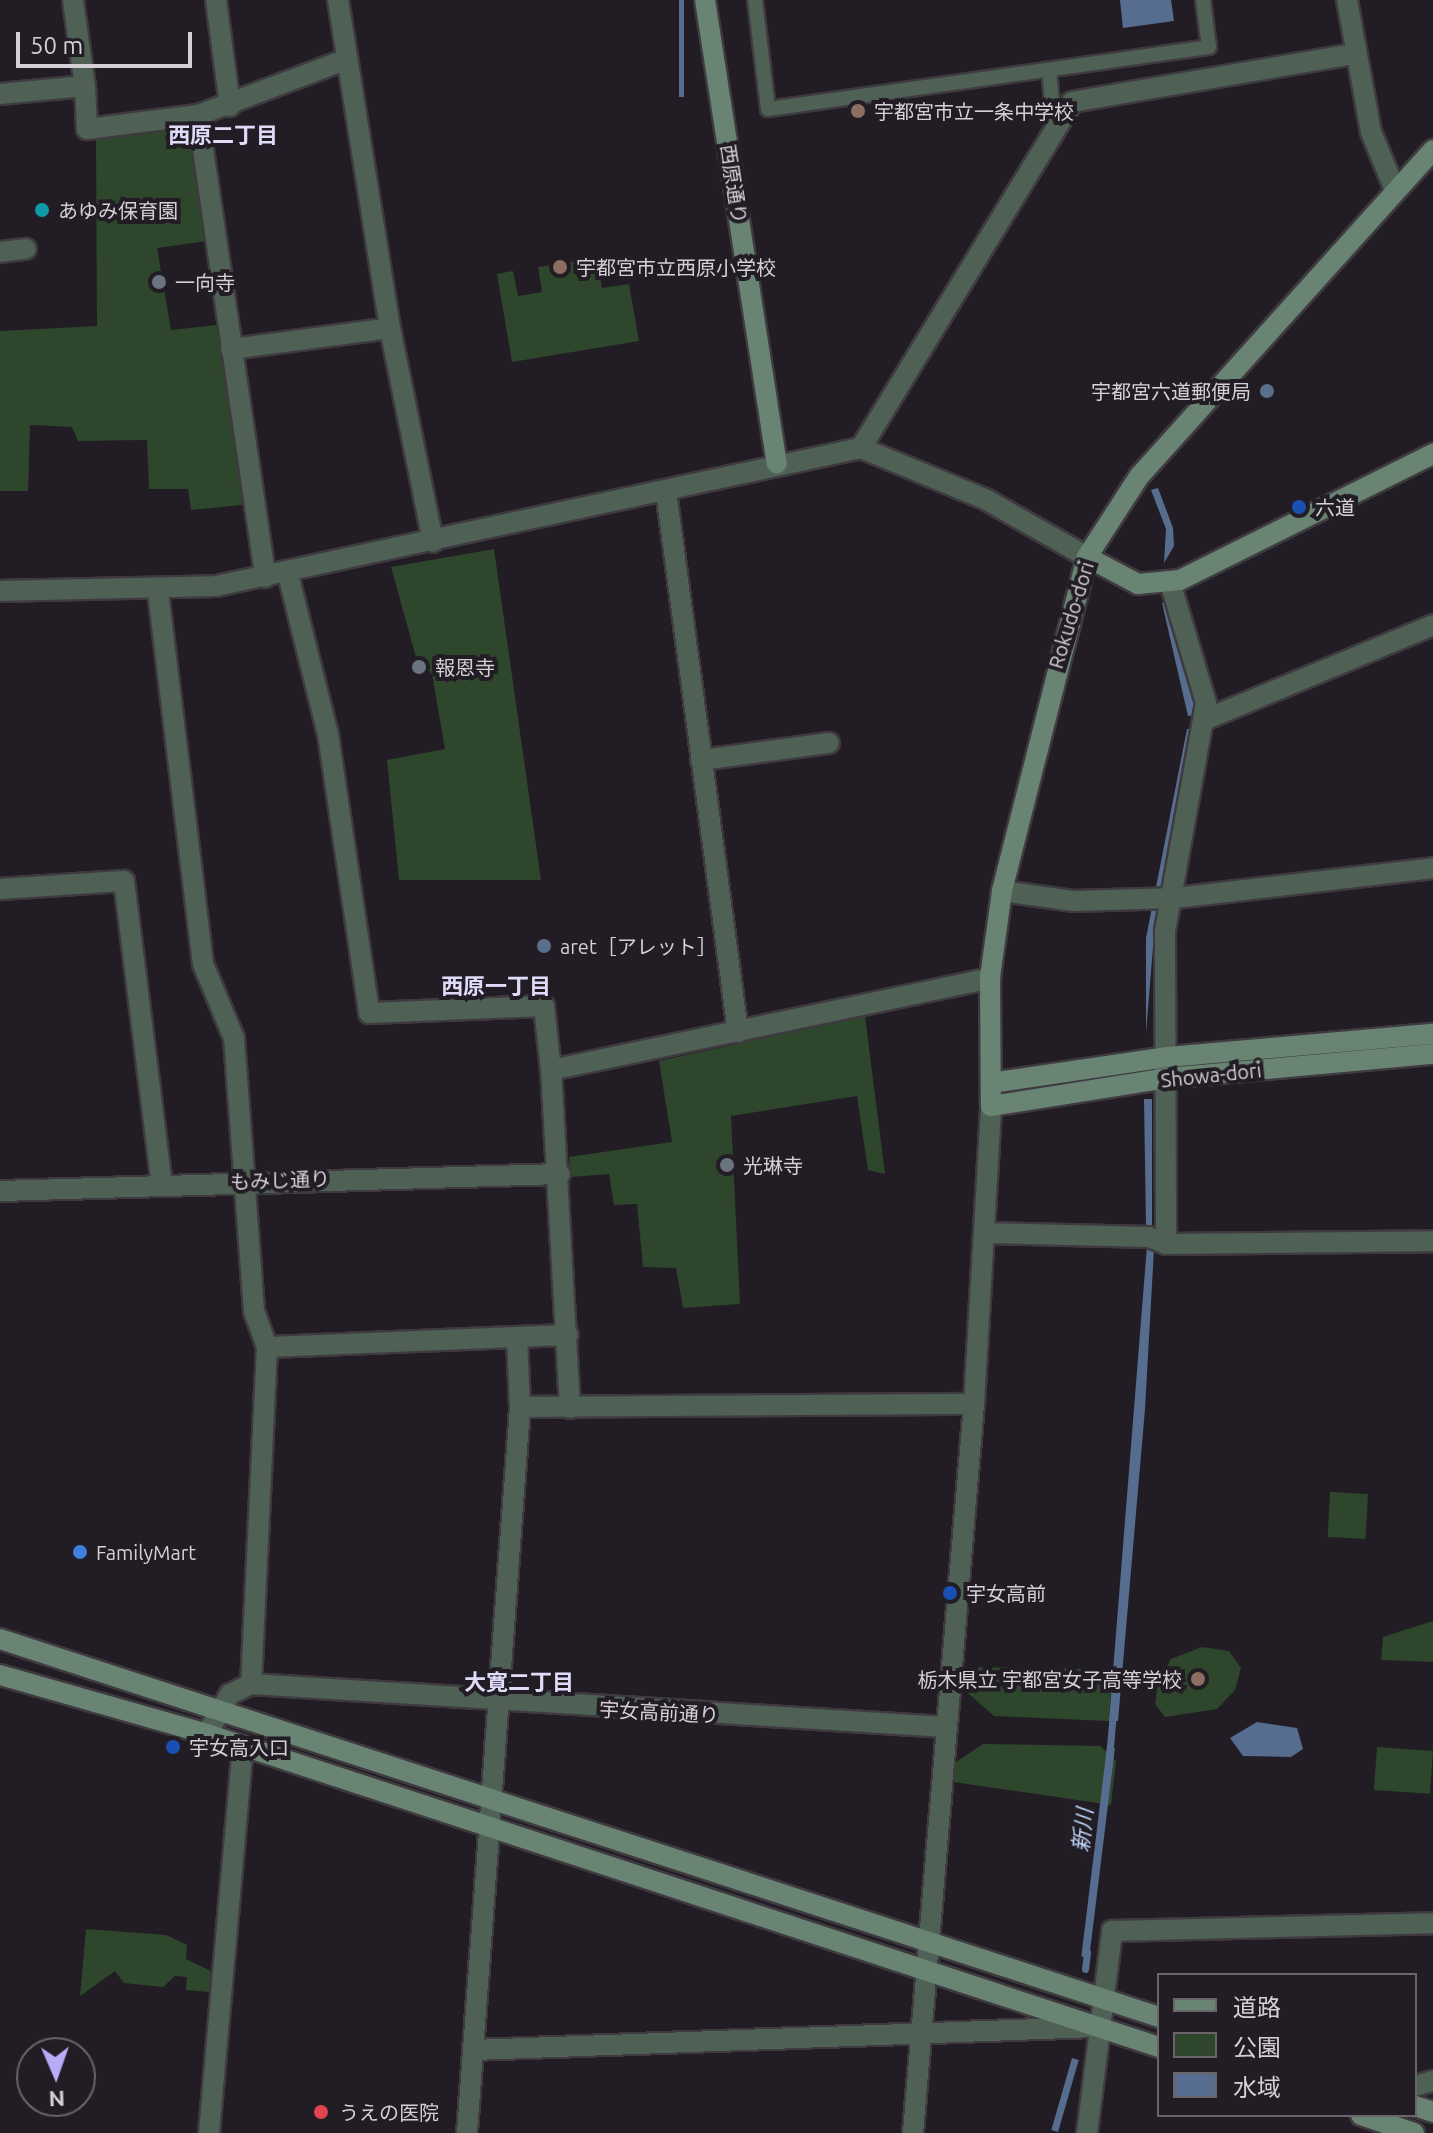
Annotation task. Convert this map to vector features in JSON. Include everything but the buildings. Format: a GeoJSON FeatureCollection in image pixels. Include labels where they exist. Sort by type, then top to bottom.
{"type":"FeatureCollection","features":[{"type":"Feature","properties":{"kind":"street"},"geometry":{"type":"LineString","coordinates":[[73,0],[85,86],[87,129],[198,115],[230,106],[347,59]]}},
{"type":"Feature","properties":{"kind":"street"},"geometry":{"type":"LineString","coordinates":[[216,0],[230,106]]}},
{"type":"Feature","properties":{"kind":"street"},"geometry":{"type":"LineString","coordinates":[[338,0],[390,328],[433,542]]}},
{"type":"Feature","properties":{"kind":"street","name":"西原通り"},"geometry":{"type":"LineString","coordinates":[[705,0],[777,463]]}},
{"type":"Feature","properties":{"kind":"street"},"geometry":{"type":"LineString","coordinates":[[1347,0],[1353,54],[1371,132],[1395,190]]}},
{"type":"Feature","properties":{"kind":"street"},"geometry":{"type":"LineString","coordinates":[[861,448],[1054,123],[1086,94],[1353,54]]}},
{"type":"Feature","properties":{"kind":"street"},"geometry":{"type":"LineString","coordinates":[[0,94],[85,86]]}},
{"type":"Feature","properties":{"kind":"street"},"geometry":{"type":"LineString","coordinates":[[198,115],[265,577]]}},
{"type":"Feature","properties":{"kind":"street","name":"Rokudo-dori"},"geometry":{"type":"LineString","coordinates":[[991,1106],[990,978],[1002,891],[1087,557],[1140,475],[1433,150]]}},
{"type":"Feature","properties":{"kind":"street"},"geometry":{"type":"LineString","coordinates":[[0,252],[26,249]]}},
{"type":"Feature","properties":{"kind":"street"},"geometry":{"type":"LineString","coordinates":[[231,349],[390,328]]}},
{"type":"Feature","properties":{"kind":"street"},"geometry":{"type":"LineString","coordinates":[[0,591],[158,592],[288,574],[666,491],[777,463],[861,448],[985,499],[1127,580],[1170,582],[1433,454]]}},
{"type":"Feature","properties":{"kind":"street"},"geometry":{"type":"LineString","coordinates":[[666,491],[738,1032]]}},
{"type":"Feature","properties":{"kind":"street"},"geometry":{"type":"LineString","coordinates":[[288,574],[328,734],[369,1013],[544,1006],[560,1174],[570,1408]]}},
{"type":"Feature","properties":{"kind":"street"},"geometry":{"type":"LineString","coordinates":[[1166,1244],[1168,1068],[1165,932],[1175,898],[1206,703],[1170,582]]}},
{"type":"Feature","properties":{"kind":"street"},"geometry":{"type":"LineString","coordinates":[[158,592],[203,964],[234,1038],[250,1181],[254,1311],[267,1347],[251,1684],[221,1706],[207,1734]]}},
{"type":"Feature","properties":{"kind":"street"},"geometry":{"type":"LineString","coordinates":[[1204,720],[1433,625]]}},
{"type":"Feature","properties":{"kind":"street"},"geometry":{"type":"LineString","coordinates":[[701,760],[829,743]]}},
{"type":"Feature","properties":{"kind":"street"},"geometry":{"type":"LineString","coordinates":[[1002,891],[1074,901],[1175,898],[1433,868]]}},
{"type":"Feature","properties":{"kind":"street"},"geometry":{"type":"LineString","coordinates":[[0,889],[124,881],[162,1185]]}},
{"type":"Feature","properties":{"kind":"street"},"geometry":{"type":"LineString","coordinates":[[551,1070],[990,978]]}},
{"type":"Feature","properties":{"kind":"street","name":"Showa-dori"},"geometry":{"type":"LineString","coordinates":[[991,1106],[1168,1068],[1433,1034]]}},
{"type":"Feature","properties":{"kind":"street","name":"Showa-dori"},"geometry":{"type":"LineString","coordinates":[[991,1083],[1168,1068],[1433,1054]]}},
{"type":"Feature","properties":{"kind":"street"},"geometry":{"type":"LineString","coordinates":[[913,2133],[987,1233],[991,1106]]}},
{"type":"Feature","properties":{"kind":"street","name":"もみじ通り"},"geometry":{"type":"LineString","coordinates":[[0,1191],[250,1181],[560,1174]]}},
{"type":"Feature","properties":{"kind":"street"},"geometry":{"type":"LineString","coordinates":[[987,1233],[1149,1237],[1166,1244],[1433,1241]]}},
{"type":"Feature","properties":{"kind":"street"},"geometry":{"type":"LineString","coordinates":[[267,1347],[568,1335]]}},
{"type":"Feature","properties":{"kind":"street"},"geometry":{"type":"LineString","coordinates":[[467,2133],[503,1704],[520,1407],[517,1338]]}},
{"type":"Feature","properties":{"kind":"street"},"geometry":{"type":"LineString","coordinates":[[520,1407],[974,1404]]}},
{"type":"Feature","properties":{"kind":"street"},"geometry":{"type":"LineString","coordinates":[[0,1639],[221,1706],[495,1801],[928,1936],[1157,2016]]}},
{"type":"Feature","properties":{"kind":"street"},"geometry":{"type":"LineString","coordinates":[[0,1675],[207,1734],[1157,2046]]}},
{"type":"Feature","properties":{"kind":"street","name":"宇女高前通り"},"geometry":{"type":"LineString","coordinates":[[251,1684],[503,1704],[946,1727]]}},
{"type":"Feature","properties":{"kind":"street"},"geometry":{"type":"LineString","coordinates":[[209,2133],[243,1747]]}},
{"type":"Feature","properties":{"kind":"street"},"geometry":{"type":"LineString","coordinates":[[1087,2133],[1101,1997],[1112,1931],[1433,1923]]}},
{"type":"Feature","properties":{"kind":"street"},"geometry":{"type":"LineString","coordinates":[[473,2050],[922,2036],[1099,2027]]}},
{"type":"Feature","properties":{"kind":"street"},"geometry":{"type":"LineString","coordinates":[[1367,2117],[1414,2133]]}},
{"type":"Feature","properties":{"kind":"lane"},"geometry":{"type":"LineString","coordinates":[[755,0],[768,109],[1209,47],[1203,0]]}},
{"type":"Feature","properties":{"kind":"lane"},"geometry":{"type":"LineString","coordinates":[[1049,70],[1054,123]]}},
{"type":"Feature","properties":{"kind":"green space","name":"一向寺"},"geometry":{"type":"Polygon","coordinates":[[[199,128],[214,240],[157,248],[171,330],[226,324],[251,504],[191,510],[188,489],[149,489],[147,440],[78,441],[72,427],[30,425],[28,491],[0,491],[0,331],[97,326],[96,138],[199,128]]]}},
{"type":"Feature","properties":{"kind":"green space"},"geometry":{"type":"Polygon","coordinates":[[[597,258],[602,288],[629,284],[639,341],[512,362],[497,274],[513,271],[518,296],[542,292],[538,267],[597,258]]]}},
{"type":"Feature","properties":{"kind":"green space"},"geometry":{"type":"Polygon","coordinates":[[[494,549],[541,880],[399,880],[387,760],[445,749],[432,674],[416,657],[391,567],[494,549]]]}},
{"type":"Feature","properties":{"kind":"green space"},"geometry":{"type":"Polygon","coordinates":[[[865,1016],[885,1174],[868,1170],[857,1096],[731,1116],[740,1304],[683,1308],[676,1268],[643,1267],[637,1204],[614,1205],[609,1174],[571,1177],[569,1157],[672,1142],[659,1061],[865,1016]]]}},
{"type":"Feature","properties":{"kind":"green space"},"geometry":{"type":"Polygon","coordinates":[[[1330,1492],[1368,1494],[1366,1539],[1328,1537],[1330,1492]]]}},
{"type":"Feature","properties":{"kind":"green space"},"geometry":{"type":"Polygon","coordinates":[[[1433,1621],[1433,1662],[1381,1660],[1383,1637],[1433,1621]]]}},
{"type":"Feature","properties":{"kind":"green space"},"geometry":{"type":"Polygon","coordinates":[[[1202,1647],[1229,1651],[1241,1668],[1235,1690],[1217,1709],[1165,1717],[1155,1704],[1158,1684],[1171,1659],[1202,1647]]]}},
{"type":"Feature","properties":{"kind":"green space"},"geometry":{"type":"Polygon","coordinates":[[[964,1667],[1112,1669],[1109,1721],[994,1716],[962,1688],[964,1667]]]}},
{"type":"Feature","properties":{"kind":"green space"},"geometry":{"type":"Polygon","coordinates":[[[983,1744],[1100,1746],[1116,1761],[1111,1805],[954,1782],[956,1762],[983,1744]]]}},
{"type":"Feature","properties":{"kind":"green space"},"geometry":{"type":"Polygon","coordinates":[[[1377,1747],[1433,1751],[1430,1794],[1374,1790],[1377,1747]]]}},
{"type":"Feature","properties":{"kind":"green space"},"geometry":{"type":"Polygon","coordinates":[[[86,1929],[166,1935],[187,1945],[186,1959],[211,1971],[209,1992],[186,1990],[187,1977],[175,1976],[163,1987],[124,1983],[115,1971],[80,1996],[86,1929]]]}},
{"type":"Feature","properties":{"kind":"water"},"geometry":{"type":"Polygon","coordinates":[[[679,0],[684,0],[684,97],[679,97],[679,0]]]}},
{"type":"Feature","properties":{"kind":"water"},"geometry":{"type":"Polygon","coordinates":[[[1120,0],[1171,0],[1174,21],[1123,28],[1120,0]]]}},
{"type":"Feature","properties":{"kind":"water"},"geometry":{"type":"Polygon","coordinates":[[[1158,488],[1173,528],[1174,546],[1164,563],[1166,529],[1151,490],[1158,488]]]}},
{"type":"Feature","properties":{"kind":"water"},"geometry":{"type":"Polygon","coordinates":[[[1169,600],[1193,693],[1195,715],[1188,716],[1162,603],[1169,600]]]}},
{"type":"Feature","properties":{"kind":"water"},"geometry":{"type":"Polygon","coordinates":[[[1196,728],[1154,935],[1146,1033],[1146,938],[1187,729],[1196,728]]]}},
{"type":"Feature","properties":{"kind":"water"},"geometry":{"type":"Polygon","coordinates":[[[1144,1099],[1152,1099],[1152,1227],[1146,1227],[1144,1099]]]}},
{"type":"Feature","properties":{"kind":"water"},"geometry":{"type":"Polygon","coordinates":[[[1147,1246],[1154,1249],[1145,1409],[1118,1721],[1109,1721],[1147,1246]]]}},
{"type":"Feature","properties":{"kind":"water"},"geometry":{"type":"Polygon","coordinates":[[[1257,1722],[1297,1728],[1303,1749],[1291,1757],[1243,1756],[1230,1738],[1257,1722]]]}},
{"type":"Feature","properties":{"kind":"water"},"geometry":{"type":"Polygon","coordinates":[[[1107,1747],[1115,1748],[1089,1957],[1081,1956],[1107,1747]]]}},
{"type":"Feature","properties":{"kind":"water"},"geometry":{"type":"Polygon","coordinates":[[[1072,2058],[1079,2060],[1058,2132],[1051,2130],[1072,2058]]]}},
{"type":"Feature","properties":{"kind":"waterway","name":"新川"},"geometry":{"type":"LineString","coordinates":[[1109,1757],[1113,1713]]}},
{"type":"Feature","properties":{"kind":"waterway","name":"新川"},"geometry":{"type":"LineString","coordinates":[[1085,1969],[1087,1952]]}},
{"type":"Feature","properties":{"kind":"place","name":"宇都宮市立一条中学校"},"geometry":{"type":"Point","coordinates":[858,111]}},
{"type":"Feature","properties":{"kind":"place","name":"あゆみ保育園"},"geometry":{"type":"Point","coordinates":[42,210]}},
{"type":"Feature","properties":{"kind":"place","name":"宇都宮市立西原小学校"},"geometry":{"type":"Point","coordinates":[560,267]}},
{"type":"Feature","properties":{"kind":"place","name":"一向寺"},"geometry":{"type":"Point","coordinates":[159,282]}},
{"type":"Feature","properties":{"kind":"place","name":"宇都宮六道郵便局"},"geometry":{"type":"Point","coordinates":[1267,391]}},
{"type":"Feature","properties":{"kind":"place","name":"六道"},"geometry":{"type":"Point","coordinates":[1299,507]}},
{"type":"Feature","properties":{"kind":"place","name":"報恩寺"},"geometry":{"type":"Point","coordinates":[419,667]}},
{"type":"Feature","properties":{"kind":"place","name":"aret［アレット］"},"geometry":{"type":"Point","coordinates":[544,946]}},
{"type":"Feature","properties":{"kind":"place","name":"光琳寺"},"geometry":{"type":"Point","coordinates":[727,1165]}},
{"type":"Feature","properties":{"kind":"place","name":"FamilyMart"},"geometry":{"type":"Point","coordinates":[80,1552]}},
{"type":"Feature","properties":{"kind":"place","name":"宇女高前"},"geometry":{"type":"Point","coordinates":[950,1593]}},
{"type":"Feature","properties":{"kind":"place","name":"栃木県立 宇都宮女子高等学校"},"geometry":{"type":"Point","coordinates":[1198,1679]}},
{"type":"Feature","properties":{"kind":"place","name":"宇女高入口"},"geometry":{"type":"Point","coordinates":[173,1747]}},
{"type":"Feature","properties":{"kind":"place","name":"うえの医院"},"geometry":{"type":"Point","coordinates":[321,2112]}},
{"type":"Feature","properties":{"kind":"district","name":"西原二丁目"},"geometry":{"type":"Point","coordinates":[223,135]}},
{"type":"Feature","properties":{"kind":"district","name":"西原一丁目"},"geometry":{"type":"Point","coordinates":[496,986]}},
{"type":"Feature","properties":{"kind":"district","name":"大寛二丁目"},"geometry":{"type":"Point","coordinates":[519,1682]}}]}
